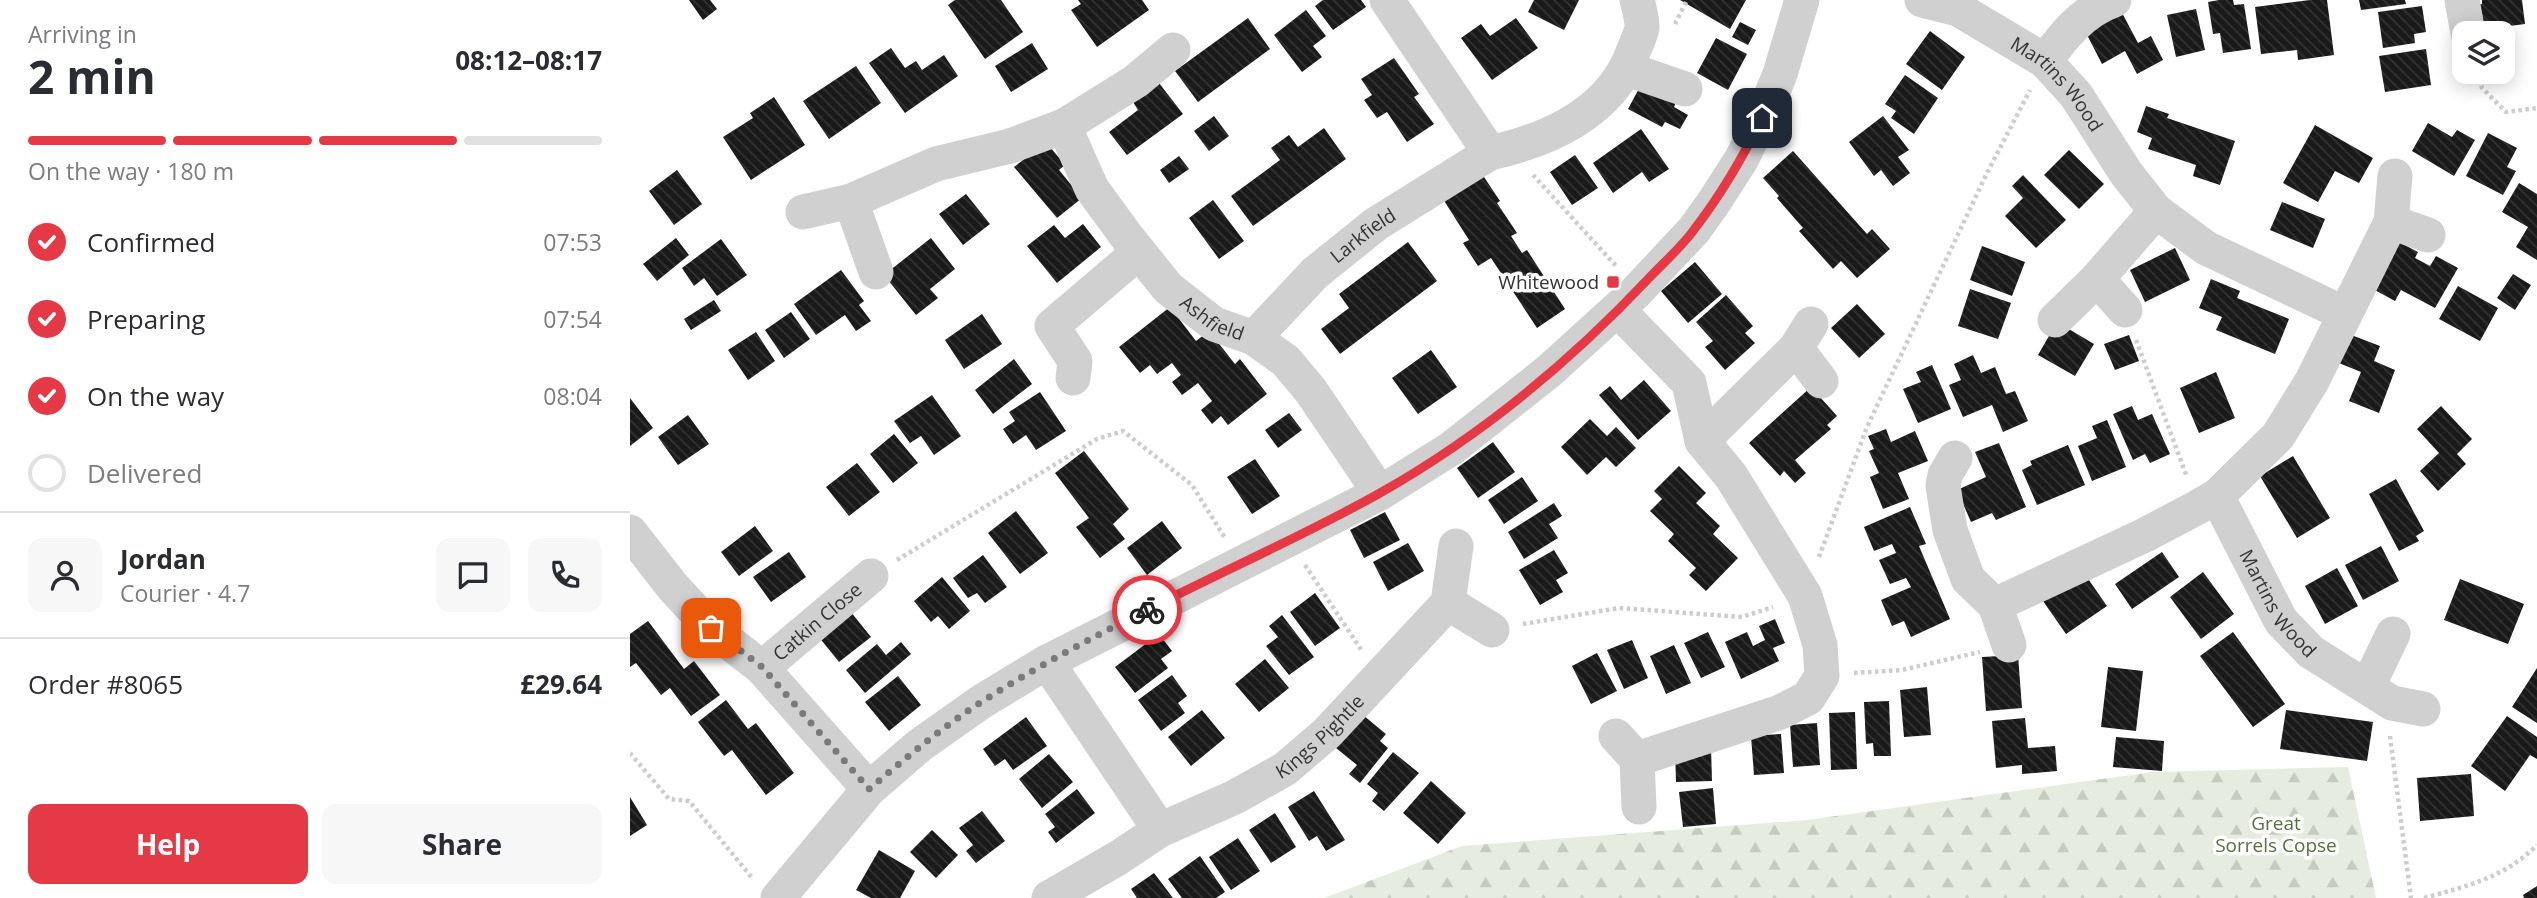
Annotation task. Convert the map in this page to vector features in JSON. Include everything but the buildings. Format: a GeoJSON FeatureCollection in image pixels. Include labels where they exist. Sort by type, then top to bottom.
{"type":"FeatureCollection","features":[{"type":"Feature","properties":{"kind":"street"},"geometry":{"type":"LineString","coordinates":[[1387,0],[1500,151]]}},
{"type":"Feature","properties":{"kind":"street"},"geometry":{"type":"LineString","coordinates":[[769,893],[869,789],[920,746],[981,702],[1047,662],[1380,493],[1452,448],[1495,417],[1618,310],[1694,230],[1741,160],[1780,74],[1802,0]]}},
{"type":"Feature","properties":{"kind":"street","name":"Martins Wood"},"geometry":{"type":"LineString","coordinates":[[1922,0],[1958,9],[2045,61],[2076,95],[2126,173],[2156,211],[2206,248],[2345,314]]}},
{"type":"Feature","properties":{"kind":"street"},"geometry":{"type":"LineString","coordinates":[[2045,61],[2065,34],[2095,7],[2114,0]]}},
{"type":"Feature","properties":{"kind":"street"},"geometry":{"type":"LineString","coordinates":[[2462,0],[2466,21]]}},
{"type":"Feature","properties":{"kind":"street","name":"Larkfield"},"geometry":{"type":"LineString","coordinates":[[1254,338],[1315,273],[1376,224],[1500,151],[1566,127],[1607,97],[1627,69],[1639,14]]}},
{"type":"Feature","properties":{"kind":"street"},"geometry":{"type":"LineString","coordinates":[[803,212],[851,201],[936,164],[1010,146],[1064,126],[1136,81],[1173,50]]}},
{"type":"Feature","properties":{"kind":"street"},"geometry":{"type":"LineString","coordinates":[[1627,69],[1685,89]]}},
{"type":"Feature","properties":{"kind":"street","name":"Ashfield"},"geometry":{"type":"LineString","coordinates":[[1064,126],[1092,189],[1168,288],[1214,324],[1254,338],[1286,361],[1311,391],[1380,493]]}},
{"type":"Feature","properties":{"kind":"street"},"geometry":{"type":"LineString","coordinates":[[1995,605],[2145,535],[2208,501],[2278,436],[2312,381],[2391,222],[2395,176]]}},
{"type":"Feature","properties":{"kind":"street"},"geometry":{"type":"LineString","coordinates":[[851,201],[876,272]]}},
{"type":"Feature","properties":{"kind":"street"},"geometry":{"type":"LineString","coordinates":[[2054,320],[2097,279],[2156,211]]}},
{"type":"Feature","properties":{"kind":"street"},"geometry":{"type":"LineString","coordinates":[[2391,222],[2428,236]]}},
{"type":"Feature","properties":{"kind":"street"},"geometry":{"type":"LineString","coordinates":[[1073,378],[1074,361],[1052,326],[1139,252]]}},
{"type":"Feature","properties":{"kind":"street"},"geometry":{"type":"LineString","coordinates":[[2097,279],[2125,310]]}},
{"type":"Feature","properties":{"kind":"street"},"geometry":{"type":"LineString","coordinates":[[1618,310],[1689,383],[1702,441],[1731,476],[1805,596],[1820,645],[1822,676],[1808,698],[1778,713],[1627,748],[1639,807]]}},
{"type":"Feature","properties":{"kind":"street"},"geometry":{"type":"LineString","coordinates":[[1702,441],[1803,336],[1821,381]]}},
{"type":"Feature","properties":{"kind":"street"},"geometry":{"type":"LineString","coordinates":[[1955,458],[1945,475],[1943,498],[1950,530],[1968,579],[1995,605],[2009,645]]}},
{"type":"Feature","properties":{"kind":"street","name":"Martins Wood"},"geometry":{"type":"LineString","coordinates":[[2208,501],[2281,621],[2311,652],[2394,699]]}},
{"type":"Feature","properties":{"kind":"street","name":"Catkin Close"},"geometry":{"type":"LineString","coordinates":[[630,532],[673,587],[711,628],[762,667],[869,789]]}},
{"type":"Feature","properties":{"kind":"street"},"geometry":{"type":"LineString","coordinates":[[1456,547],[1448,603],[1492,630]]}},
{"type":"Feature","properties":{"kind":"street","name":"Catkin Close"},"geometry":{"type":"LineString","coordinates":[[762,667],[871,576]]}},
{"type":"Feature","properties":{"kind":"street","name":"Kings Pightle"},"geometry":{"type":"LineString","coordinates":[[1049,898],[1160,830],[1235,797],[1285,769],[1327,733],[1448,603]]}},
{"type":"Feature","properties":{"kind":"street"},"geometry":{"type":"LineString","coordinates":[[2393,634],[2394,699]]}},
{"type":"Feature","properties":{"kind":"street"},"geometry":{"type":"LineString","coordinates":[[1047,662],[1160,830]]}},
{"type":"Feature","properties":{"kind":"path"},"geometry":{"type":"LineString","coordinates":[[1492,630],[1619,607],[1742,617],[1805,596],[1867,427],[1986,175],[2045,61]]}},
{"type":"Feature","properties":{"kind":"path"},"geometry":{"type":"LineString","coordinates":[[2481,84],[2506,111],[2537,108]]}},
{"type":"Feature","properties":{"kind":"path"},"geometry":{"type":"LineString","coordinates":[[1500,151],[1626,276]]}},
{"type":"Feature","properties":{"kind":"path"},"geometry":{"type":"LineString","coordinates":[[2125,310],[2208,501]]}},
{"type":"Feature","properties":{"kind":"path"},"geometry":{"type":"LineString","coordinates":[[871,576],[1097,439],[1123,431],[1192,485],[1240,562]]}},
{"type":"Feature","properties":{"kind":"path"},"geometry":{"type":"LineString","coordinates":[[1288,541],[1379,676]]}},
{"type":"Feature","properties":{"kind":"path"},"geometry":{"type":"LineString","coordinates":[[1822,676],[1902,670],[2009,645]]}},
{"type":"Feature","properties":{"kind":"path"},"geometry":{"type":"LineString","coordinates":[[2394,699],[2389,732],[2411,898]]}},
{"type":"Feature","properties":{"kind":"path"},"geometry":{"type":"LineString","coordinates":[[630,753],[669,799],[689,801],[769,893]]}},
{"type":"Feature","properties":{"kind":"path"},"geometry":{"type":"LineString","coordinates":[[2424,898],[2482,882],[2521,862],[2537,845]]}},
{"type":"Feature","properties":{"kind":"green space","name":"Great Sorrels Copse"},"geometry":{"type":"Polygon","coordinates":[[[2348,767],[2376,898],[1324,898],[1462,846],[1807,820],[2152,772],[2348,767]]]}},
{"type":"Feature","properties":{"kind":"way so far"},"geometry":{"type":"LineString","coordinates":[[711,628],[762,667],[869,789],[920,746],[981,702],[1047,662],[1147,610]]}},
{"type":"Feature","properties":{"kind":"place","name":"Whitewood"},"geometry":{"type":"Point","coordinates":[1613,282]}},
{"type":"Feature","properties":{"kind":"route"},"geometry":{"type":"LineString","coordinates":[[1147,610],[1380,493],[1452,448],[1495,417],[1618,310],[1694,230],[1741,160],[1762,118]]}}]}
